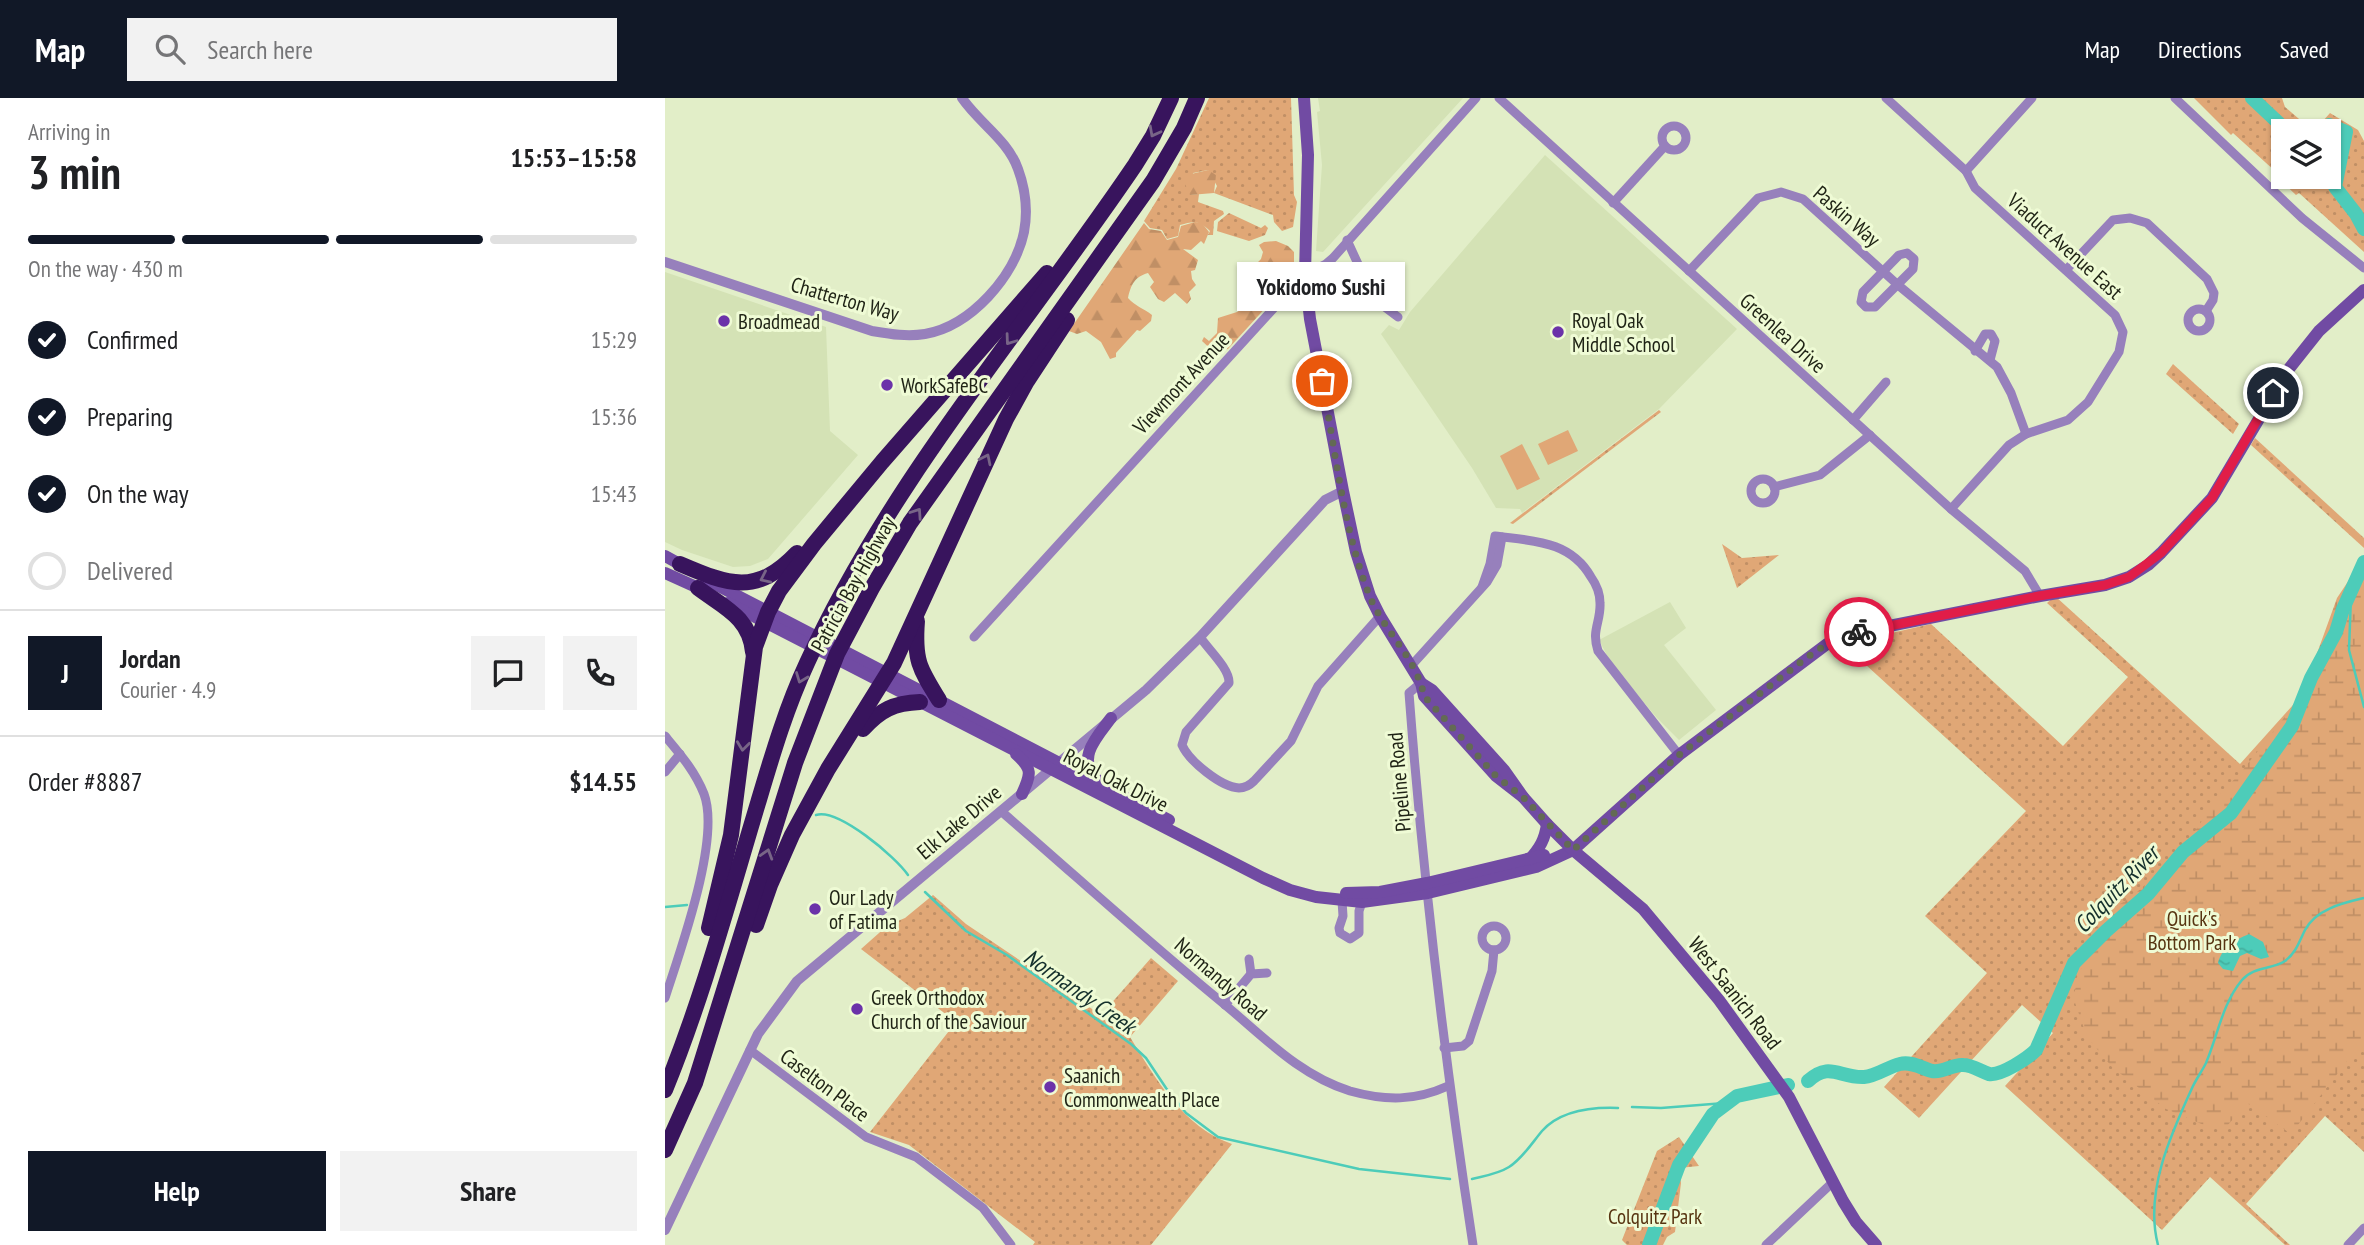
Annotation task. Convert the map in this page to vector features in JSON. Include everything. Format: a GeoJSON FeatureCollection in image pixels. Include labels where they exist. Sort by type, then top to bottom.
{"type":"FeatureCollection","features":[{"type":"Feature","properties":{"kind":"highway","name":"Patricia Bay Highway"},"geometry":{"type":"LineString","coordinates":[[665,1090],[699,995],[786,716],[806,664],[839,599],[862,556],[908,484],[1135,165],[1153,136],[1171,98]]}},
{"type":"Feature","properties":{"kind":"highway","name":"Patricia Bay Highway"},"geometry":{"type":"LineString","coordinates":[[665,1150],[695,1083],[795,763],[837,654],[871,588],[910,523],[1153,181],[1178,139],[1197,98]]}},
{"type":"Feature","properties":{"kind":"highway"},"geometry":{"type":"LineString","coordinates":[[695,1083],[716,1045],[770,885],[792,835],[828,769],[885,680],[980,473],[1027,381],[1146,205],[1188,134],[1203,98]]}},
{"type":"Feature","properties":{"kind":"highway"},"geometry":{"type":"LineString","coordinates":[[665,1070],[725,868],[754,654],[766,617],[779,591],[882,462],[1050,270],[1099,205],[1135,165]]}},
{"type":"Feature","properties":{"kind":"highway"},"geometry":{"type":"LineString","coordinates":[[680,564],[730,583],[752,583],[766,578],[785,565],[863,479],[882,462]]}},
{"type":"Feature","properties":{"kind":"highway"},"geometry":{"type":"LineString","coordinates":[[698,588],[740,618],[751,637],[754,654]]}},
{"type":"Feature","properties":{"kind":"highway"},"geometry":{"type":"LineString","coordinates":[[917,611],[915,649],[921,670],[939,700]]}},
{"type":"Feature","properties":{"kind":"highway"},"geometry":{"type":"LineString","coordinates":[[818,790],[851,743],[879,712],[890,706],[920,702]]}},
{"type":"Feature","properties":{"kind":"main road","name":"West Saanich Road"},"geometry":{"type":"LineString","coordinates":[[1304,98],[1308,155],[1305,274],[1308,308],[1356,552],[1370,596],[1421,683],[1425,697],[1496,776],[1523,797],[1569,847],[1643,909],[1737,1023],[1789,1097],[1856,1222],[1876,1245]]}},
{"type":"Feature","properties":{"kind":"main road"},"geometry":{"type":"LineString","coordinates":[[1569,847],[1679,755],[1827,644],[1859,632],[2105,585],[2129,577],[2161,553],[2212,498],[2273,393],[2302,351],[2319,331],[2364,290]]}},
{"type":"Feature","properties":{"kind":"main road","name":"Royal Oak Drive"},"geometry":{"type":"LineString","coordinates":[[665,556],[766,617],[867,670],[920,702],[1005,745],[1100,783],[1273,876],[1302,886],[1357,894],[1427,888],[1569,847]]}},
{"type":"Feature","properties":{"kind":"main road","name":"Royal Oak Drive"},"geometry":{"type":"LineString","coordinates":[[665,573],[766,617]]}},
{"type":"Feature","properties":{"kind":"main road","name":"Royal Oak Drive"},"geometry":{"type":"LineString","coordinates":[[885,680],[939,700],[1263,878],[1290,890],[1316,897],[1362,902],[1536,867],[1569,847]]}},
{"type":"Feature","properties":{"kind":"main road"},"geometry":{"type":"LineString","coordinates":[[1100,783],[1092,774],[1087,760],[1092,744],[1111,718]]}},
{"type":"Feature","properties":{"kind":"main road"},"geometry":{"type":"LineString","coordinates":[[1005,745],[1026,764],[1029,771],[1022,794]]}},
{"type":"Feature","properties":{"kind":"main road"},"geometry":{"type":"LineString","coordinates":[[1529,860],[1545,838],[1547,824]]}},
{"type":"Feature","properties":{"kind":"street","name":"Chatterton Way"},"geometry":{"type":"LineString","coordinates":[[665,262],[872,331],[902,336],[927,334],[951,325],[973,311],[997,285],[1015,260],[1024,231],[1025,203],[1017,165],[994,133],[963,98]]}},
{"type":"Feature","properties":{"kind":"street","name":"Viewmont Avenue"},"geometry":{"type":"LineString","coordinates":[[974,637],[1305,274],[1326,264],[1476,98]]}},
{"type":"Feature","properties":{"kind":"street","name":"Greenlea Drive"},"geometry":{"type":"LineString","coordinates":[[1499,98],[1951,509],[2025,571],[2039,596]]}},
{"type":"Feature","properties":{"kind":"street","name":"Viaduct Avenue East"},"geometry":{"type":"LineString","coordinates":[[1886,98],[1966,171],[1975,188],[2115,316],[2123,332],[2119,352],[2088,402],[2068,420],[2026,434],[2009,445],[1951,509]]}},
{"type":"Feature","properties":{"kind":"street"},"geometry":{"type":"LineString","coordinates":[[1966,171],[2032,98]]}},
{"type":"Feature","properties":{"kind":"street"},"geometry":{"type":"LineString","coordinates":[[2175,98],[2302,218],[2364,268]]}},
{"type":"Feature","properties":{"kind":"street"},"geometry":{"type":"LineString","coordinates":[[1613,203],[1665,146]]}},
{"type":"Feature","properties":{"kind":"street","name":"Paskin Way"},"geometry":{"type":"LineString","coordinates":[[1689,271],[1758,198],[1781,192],[1803,199],[1884,273],[1975,351],[1990,360],[2008,388],[2026,434]]}},
{"type":"Feature","properties":{"kind":"street"},"geometry":{"type":"LineString","coordinates":[[2066,270],[2113,220],[2139,220],[2147,223],[2207,279],[2214,293],[2206,311]]}},
{"type":"Feature","properties":{"kind":"street"},"geometry":{"type":"LineString","coordinates":[[1347,240],[1374,299],[1398,317]]}},
{"type":"Feature","properties":{"kind":"street","name":"Paskin Way"},"geometry":{"type":"LineString","coordinates":[[1907,253],[1914,259],[1913,269],[1898,285],[1875,307],[1866,307],[1861,302],[1863,292],[1899,256],[1907,253]]}},
{"type":"Feature","properties":{"kind":"street"},"geometry":{"type":"LineString","coordinates":[[1281,300],[1294,299],[1308,308]]}},
{"type":"Feature","properties":{"kind":"street","name":"Paskin Way"},"geometry":{"type":"LineString","coordinates":[[1975,351],[1985,334],[1990,334],[1995,341],[1990,360]]}},
{"type":"Feature","properties":{"kind":"street"},"geometry":{"type":"LineString","coordinates":[[1853,419],[1887,382]]}},
{"type":"Feature","properties":{"kind":"street"},"geometry":{"type":"LineString","coordinates":[[1774,487],[1820,475],[1870,435]]}},
{"type":"Feature","properties":{"kind":"street","name":"Elk Lake Drive"},"geometry":{"type":"LineString","coordinates":[[665,1230],[758,1034],[797,981],[1146,690],[1199,637],[1325,500],[1343,491]]}},
{"type":"Feature","properties":{"kind":"street"},"geometry":{"type":"LineString","coordinates":[[1411,666],[1482,587],[1498,536],[1551,543],[1561,547],[1590,573],[1599,593],[1599,611],[1594,633],[1598,651],[1657,725],[1668,731],[1679,755]]}},
{"type":"Feature","properties":{"kind":"street"},"geometry":{"type":"LineString","coordinates":[[1199,637],[1227,670],[1229,683],[1186,732],[1182,745],[1197,766],[1239,788],[1254,782],[1291,741],[1300,727],[1313,693],[1380,616]]}},
{"type":"Feature","properties":{"kind":"street","name":"Pipeline Road"},"geometry":{"type":"LineString","coordinates":[[1421,683],[1409,693],[1427,888]]}},
{"type":"Feature","properties":{"kind":"street"},"geometry":{"type":"LineString","coordinates":[[665,736],[693,771],[704,796],[708,833],[691,914],[665,998]]}},
{"type":"Feature","properties":{"kind":"street"},"geometry":{"type":"LineString","coordinates":[[665,772],[680,754]]}},
{"type":"Feature","properties":{"kind":"street","name":"Normandy Road"},"geometry":{"type":"LineString","coordinates":[[1002,812],[1182,972],[1225,1005],[1285,1058],[1350,1090],[1379,1098],[1401,1099],[1430,1094],[1448,1086]]}},
{"type":"Feature","properties":{"kind":"street"},"geometry":{"type":"LineString","coordinates":[[1427,888],[1448,1086],[1473,1245]]}},
{"type":"Feature","properties":{"kind":"street"},"geometry":{"type":"LineString","coordinates":[[1342,901],[1340,933],[1350,939],[1359,933],[1359,911],[1362,902]]}},
{"type":"Feature","properties":{"kind":"street"},"geometry":{"type":"LineString","coordinates":[[1444,1048],[1463,1046],[1469,1041],[1492,971],[1494,950]]}},
{"type":"Feature","properties":{"kind":"street"},"geometry":{"type":"LineString","coordinates":[[1249,959],[1251,974]]}},
{"type":"Feature","properties":{"kind":"street"},"geometry":{"type":"LineString","coordinates":[[1225,1005],[1251,974],[1267,973]]}},
{"type":"Feature","properties":{"kind":"street","name":"Caselton Place"},"geometry":{"type":"LineString","coordinates":[[750,1050],[866,1137],[916,1157],[983,1208],[1011,1245]]}},
{"type":"Feature","properties":{"kind":"street"},"geometry":{"type":"LineString","coordinates":[[1766,1245],[1833,1182]]}},
{"type":"Feature","properties":{"kind":"street"},"geometry":{"type":"LineString","coordinates":[[2348,1245],[2364,1228]]}},
{"type":"Feature","properties":{"kind":"shaded area"},"geometry":{"type":"Polygon","coordinates":[[[1318,98],[1463,98],[1323,252],[1316,251],[1322,165],[1318,98]]]}},
{"type":"Feature","properties":{"kind":"shaded area","name":"Royal Oak Middle School"},"geometry":{"type":"Polygon","coordinates":[[[1545,155],[1737,329],[1659,409],[1522,513],[1520,509],[1496,508],[1381,334],[1389,325],[1399,330],[1410,312],[1545,155]]]}},
{"type":"Feature","properties":{"kind":"shaded area"},"geometry":{"type":"Polygon","coordinates":[[[665,272],[826,327],[830,431],[858,455],[768,559],[750,566],[733,567],[665,542],[665,272]]]}},
{"type":"Feature","properties":{"kind":"shaded area"},"geometry":{"type":"Polygon","coordinates":[[[1670,602],[1686,628],[1664,645],[1716,710],[1679,740],[1611,663],[1599,640],[1670,602]]]}},
{"type":"Feature","properties":{"kind":"green space"},"geometry":{"type":"Polygon","coordinates":[[[1209,98],[1291,98],[1294,195],[1297,202],[1293,227],[1282,231],[1274,222],[1273,215],[1214,193],[1217,186],[1208,170],[1193,173],[1190,195],[1199,194],[1198,202],[1223,211],[1224,214],[1214,221],[1213,235],[1208,235],[1210,231],[1203,225],[1193,222],[1180,225],[1178,236],[1167,239],[1162,230],[1150,228],[1144,221],[1176,169],[1209,98]]]}},
{"type":"Feature","properties":{"kind":"green space"},"geometry":{"type":"Polygon","coordinates":[[[2194,98],[2282,98],[2285,107],[2299,119],[2271,119],[2271,167],[2233,133],[2231,135],[2194,98]]]}},
{"type":"Feature","properties":{"kind":"green space"},"geometry":{"type":"Polygon","coordinates":[[[2330,113],[2340,119],[2325,119],[2330,113]]]}},
{"type":"Feature","properties":{"kind":"green space"},"geometry":{"type":"Polygon","coordinates":[[[2341,120],[2358,130],[2364,141],[2364,252],[2299,193],[2296,195],[2290,189],[2341,189],[2341,120]]]}},
{"type":"Feature","properties":{"kind":"green space"},"geometry":{"type":"Polygon","coordinates":[[[1208,170],[1216,175],[1214,193],[1190,195],[1184,182],[1187,175],[1208,170]]]}},
{"type":"Feature","properties":{"kind":"green space"},"geometry":{"type":"Polygon","coordinates":[[[1229,213],[1261,228],[1265,225],[1268,228],[1265,235],[1249,241],[1217,231],[1218,222],[1229,213]]]}},
{"type":"Feature","properties":{"kind":"green space"},"geometry":{"type":"Polygon","coordinates":[[[1144,223],[1149,229],[1161,231],[1167,240],[1178,237],[1181,226],[1202,223],[1209,232],[1204,244],[1201,241],[1191,250],[1183,249],[1198,260],[1195,270],[1191,271],[1196,285],[1189,292],[1191,299],[1187,304],[1175,293],[1164,302],[1158,299],[1150,287],[1154,282],[1148,273],[1134,282],[1128,298],[1152,315],[1151,321],[1140,331],[1137,330],[1116,353],[1116,357],[1110,359],[1101,342],[1086,331],[1077,334],[1069,331],[1144,223]]]}},
{"type":"Feature","properties":{"kind":"green space"},"geometry":{"type":"Polygon","coordinates":[[[1276,241],[1294,252],[1293,276],[1228,349],[1215,353],[1202,341],[1204,337],[1209,341],[1217,333],[1218,318],[1237,312],[1250,304],[1247,300],[1249,296],[1255,295],[1256,288],[1252,284],[1256,275],[1252,268],[1261,259],[1263,252],[1259,245],[1276,241]]]}},
{"type":"Feature","properties":{"kind":"green space"},"geometry":{"type":"Polygon","coordinates":[[[2173,364],[2239,424],[2233,434],[2166,374],[2173,364]]]}},
{"type":"Feature","properties":{"kind":"green space"},"geometry":{"type":"Polygon","coordinates":[[[1659,410],[1661,412],[1513,524],[1510,523],[1659,410]]]}},
{"type":"Feature","properties":{"kind":"green space"},"geometry":{"type":"Polygon","coordinates":[[[1568,430],[1578,451],[1548,465],[1538,444],[1568,430]]]}},
{"type":"Feature","properties":{"kind":"green space"},"geometry":{"type":"Polygon","coordinates":[[[2255,438],[2364,538],[2364,548],[2251,445],[2255,438]]]}},
{"type":"Feature","properties":{"kind":"green space"},"geometry":{"type":"Polygon","coordinates":[[[1522,444],[1540,479],[1517,490],[1500,456],[1522,444]]]}},
{"type":"Feature","properties":{"kind":"green space"},"geometry":{"type":"Polygon","coordinates":[[[1722,544],[1742,558],[1779,555],[1737,588],[1722,544]]]}},
{"type":"Feature","properties":{"kind":"green space"},"geometry":{"type":"Polygon","coordinates":[[[2353,574],[2364,579],[2364,1044],[2361,1043],[2291,1134],[2247,1103],[2227,1126],[2204,1125],[2166,1109],[2112,1067],[2087,1037],[2073,997],[2090,938],[2107,911],[2129,899],[2180,854],[2216,799],[2242,771],[2302,695],[2337,598],[2353,574]]]}},
{"type":"Feature","properties":{"kind":"green space","name":"Quick's Bottom Park"},"geometry":{"type":"Polygon","coordinates":[[[2055,596],[2240,764],[2364,626],[2364,1152],[2325,1116],[2246,1204],[2290,1245],[2285,1245],[2210,1177],[2162,1230],[2005,1086],[2053,1033],[2022,1005],[1919,1118],[1884,1087],[1987,973],[1925,916],[2026,811],[1843,644],[1931,624],[2063,746],[2128,677],[2047,603],[2055,596]]]}},
{"type":"Feature","properties":{"kind":"green space"},"geometry":{"type":"Polygon","coordinates":[[[933,895],[966,924],[1101,1015],[1151,958],[1178,981],[1130,1037],[1161,1085],[1185,1114],[1199,1126],[1232,1144],[1151,1245],[1033,1245],[1035,1242],[909,1145],[870,1132],[956,1022],[861,949],[888,925],[905,918],[933,895]]]}},
{"type":"Feature","properties":{"kind":"green space","name":"Colquitz Park"},"geometry":{"type":"Polygon","coordinates":[[[1679,1137],[1699,1166],[1679,1168],[1681,1183],[1675,1232],[1667,1237],[1663,1245],[1627,1245],[1622,1240],[1657,1151],[1679,1137]]]}},
{"type":"Feature","properties":{"kind":"water"},"geometry":{"type":"Polygon","coordinates":[[[2249,934],[2263,942],[2269,957],[2261,959],[2247,953],[2240,956],[2233,971],[2223,969],[2218,963],[2226,948],[2249,934]]]}},
{"type":"Feature","properties":{"kind":"waterway","name":"Colquitz River"},"geometry":{"type":"LineString","coordinates":[[2252,98],[2274,119]]}},
{"type":"Feature","properties":{"kind":"waterway","name":"Colquitz River"},"geometry":{"type":"LineString","coordinates":[[2341,130],[2346,132],[2341,157]]}},
{"type":"Feature","properties":{"kind":"waterway","name":"Colquitz River"},"geometry":{"type":"LineString","coordinates":[[2337,189],[2364,229]]}},
{"type":"Feature","properties":{"kind":"waterway","name":"Colquitz River"},"geometry":{"type":"LineString","coordinates":[[1808,1081],[1829,1071],[1864,1077],[1904,1063],[1932,1071],[1966,1065],[1994,1074],[2014,1066],[2036,1050],[2074,963],[2148,894],[2183,852],[2231,813],[2292,726],[2311,678],[2336,632],[2364,562]]}},
{"type":"Feature","properties":{"kind":"waterway"},"geometry":{"type":"LineString","coordinates":[[2351,596],[2349,650],[2364,707]]}},
{"type":"Feature","properties":{"kind":"waterway","name":"Normandy Creek"},"geometry":{"type":"LineString","coordinates":[[816,815],[826,815],[852,826],[892,857],[908,875]]}},
{"type":"Feature","properties":{"kind":"waterway","name":"Normandy Creek"},"geometry":{"type":"LineString","coordinates":[[925,892],[966,931],[1007,955],[1131,1044],[1146,1058],[1186,1113],[1218,1137],[1359,1169],[1450,1179]]}},
{"type":"Feature","properties":{"kind":"waterway"},"geometry":{"type":"LineString","coordinates":[[2158,1245],[2154,1205],[2162,1164],[2176,1124],[2206,1063],[2235,989],[2252,972],[2280,964],[2289,958],[2310,923],[2323,912],[2364,898]]}},
{"type":"Feature","properties":{"kind":"waterway","name":"Normandy Creek"},"geometry":{"type":"LineString","coordinates":[[665,907],[687,905]]}},
{"type":"Feature","properties":{"kind":"waterway","name":"Colquitz River"},"geometry":{"type":"LineString","coordinates":[[1649,1245],[1679,1165],[1713,1114],[1737,1096],[1788,1085]]}},
{"type":"Feature","properties":{"kind":"waterway","name":"Normandy Creek"},"geometry":{"type":"LineString","coordinates":[[1632,1107],[1661,1108],[1725,1103]]}},
{"type":"Feature","properties":{"kind":"waterway","name":"Normandy Creek"},"geometry":{"type":"LineString","coordinates":[[1472,1179],[1496,1173],[1514,1164],[1542,1131],[1558,1118],[1588,1109],[1618,1108]]}},
{"type":"Feature","properties":{"kind":"way so far"},"geometry":{"type":"LineString","coordinates":[[1322,381],[1356,552],[1370,596],[1380,616],[1421,683],[1424,696],[1496,776],[1523,797],[1573,850],[1684,751],[1809,656],[1827,644],[1859,632]]}},
{"type":"Feature","properties":{"kind":"place","name":"Broadmead"},"geometry":{"type":"Point","coordinates":[724,321]}},
{"type":"Feature","properties":{"kind":"place","name":"Royal Oak Middle School"},"geometry":{"type":"Point","coordinates":[1558,332]}},
{"type":"Feature","properties":{"kind":"place","name":"Yokidomo Sushi"},"geometry":{"type":"Point","coordinates":[1322,381]}},
{"type":"Feature","properties":{"kind":"place","name":"WorkSafeBC"},"geometry":{"type":"Point","coordinates":[887,385]}},
{"type":"Feature","properties":{"kind":"place","name":"Our Lady of Fatima"},"geometry":{"type":"Point","coordinates":[815,909]}},
{"type":"Feature","properties":{"kind":"place","name":"Greek Orthodox Church of the Saviour"},"geometry":{"type":"Point","coordinates":[857,1009]}},
{"type":"Feature","properties":{"kind":"place","name":"Saanich Commonwealth Place"},"geometry":{"type":"Point","coordinates":[1050,1087]}},
{"type":"Feature","properties":{"kind":"route"},"geometry":{"type":"LineString","coordinates":[[1859,632],[2105,585],[2129,577],[2161,553],[2212,498],[2273,393]]}}]}
